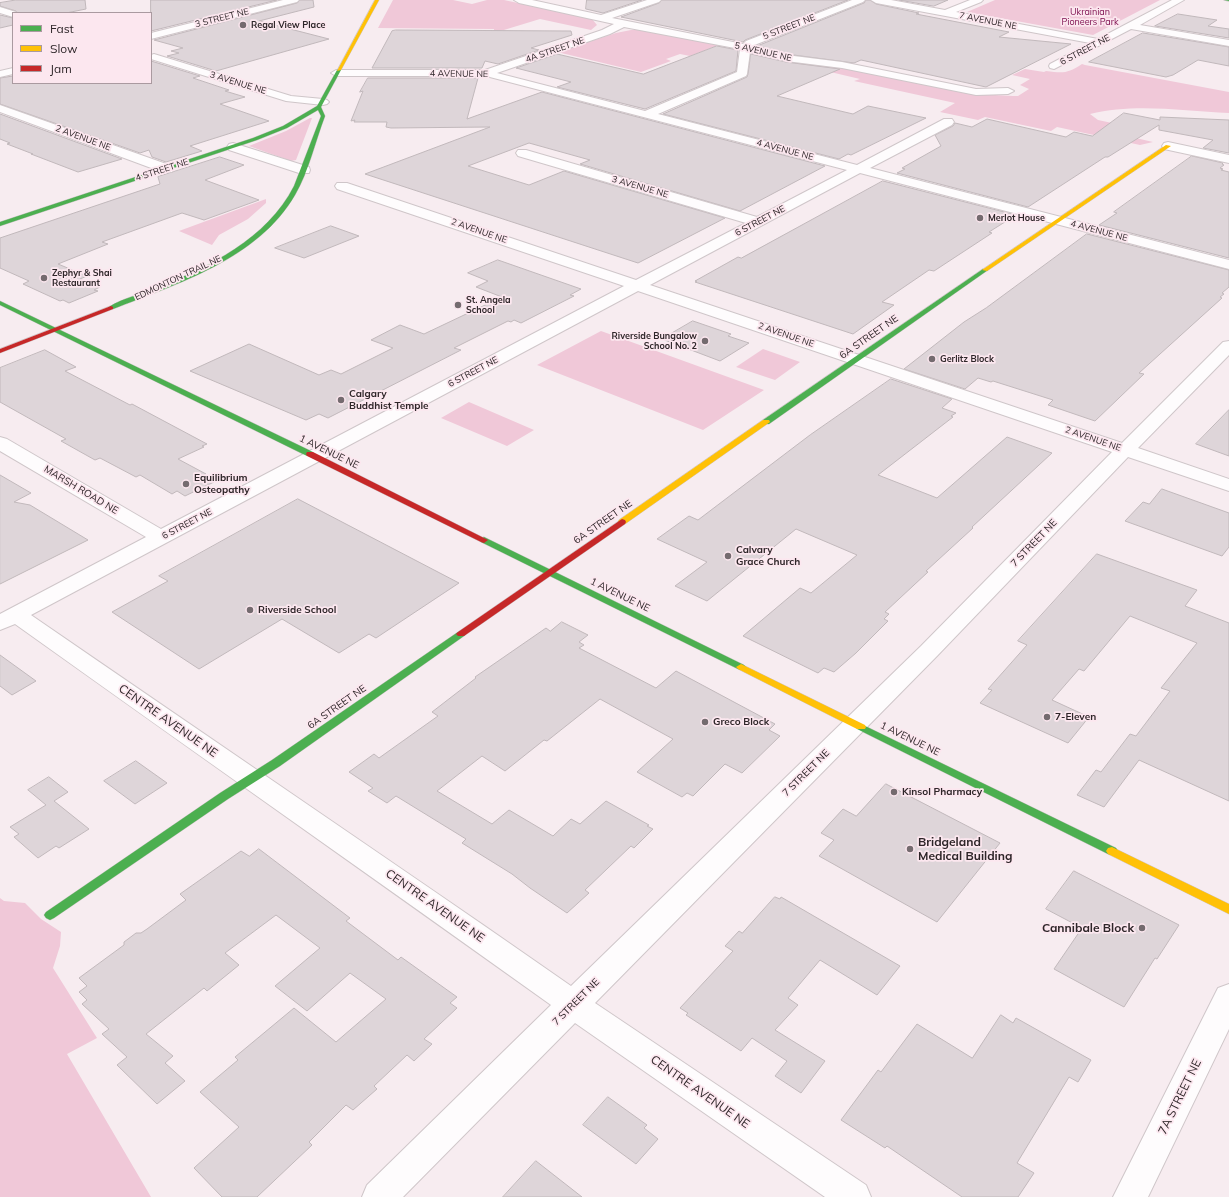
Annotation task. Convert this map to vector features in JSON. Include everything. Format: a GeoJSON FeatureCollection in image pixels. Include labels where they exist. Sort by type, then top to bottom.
{"type":"FeatureCollection","features":[{"type":"Feature","properties":{"kind":"street","name":"3 STREET NE"},"geometry":{"type":"LineString","coordinates":[[152,36],[294,0]]}},
{"type":"Feature","properties":{"kind":"street","name":"EDMONTON TRAIL NE"},"geometry":{"type":"LineString","coordinates":[[0,351],[146,293],[203,268],[244,245],[278,216],[294,193],[304,170],[323,116],[321,104],[377,0]]}},
{"type":"Feature","properties":{"kind":"street","name":"5 AVENUE NE"},"geometry":{"type":"LineString","coordinates":[[519,0],[623,24],[745,48],[786,58],[842,65],[976,92],[1008,90]]}},
{"type":"Feature","properties":{"kind":"street"},"geometry":{"type":"LineString","coordinates":[[602,18],[656,0]]}},
{"type":"Feature","properties":{"kind":"street","name":"5 STREET NE"},"geometry":{"type":"LineString","coordinates":[[745,48],[757,40],[860,0]]}},
{"type":"Feature","properties":{"kind":"street","name":"7 AVENUE NE"},"geometry":{"type":"LineString","coordinates":[[876,0],[1100,42]]}},
{"type":"Feature","properties":{"kind":"street"},"geometry":{"type":"LineString","coordinates":[[946,13],[978,0]]}},
{"type":"Feature","properties":{"kind":"street","name":"6 STREET NE"},"geometry":{"type":"LineString","coordinates":[[1054,66],[1179,0]]}},
{"type":"Feature","properties":{"kind":"street"},"geometry":{"type":"LineString","coordinates":[[237,3],[277,14]]}},
{"type":"Feature","properties":{"kind":"street"},"geometry":{"type":"LineString","coordinates":[[0,10],[12,14]]}},
{"type":"Feature","properties":{"kind":"street","name":"4A STREET NE"},"geometry":{"type":"LineString","coordinates":[[486,73],[606,32],[623,24]]}},
{"type":"Feature","properties":{"kind":"street"},"geometry":{"type":"LineString","coordinates":[[1130,26],[1229,43]]}},
{"type":"Feature","properties":{"kind":"street"},"geometry":{"type":"LineString","coordinates":[[742,74],[745,48]]}},
{"type":"Feature","properties":{"kind":"street","name":"3 AVENUE NE"},"geometry":{"type":"LineString","coordinates":[[154,58],[290,99],[321,104]]}},
{"type":"Feature","properties":{"kind":"street"},"geometry":{"type":"LineString","coordinates":[[770,64],[786,58]]}},
{"type":"Feature","properties":{"kind":"street"},"geometry":{"type":"LineString","coordinates":[[647,114],[756,69]]}},
{"type":"Feature","properties":{"kind":"street"},"geometry":{"type":"LineString","coordinates":[[0,74],[12,71]]}},
{"type":"Feature","properties":{"kind":"street","name":"4 AVENUE NE"},"geometry":{"type":"LineString","coordinates":[[336,74],[486,73],[1229,265]]}},
{"type":"Feature","properties":{"kind":"street","name":"4 STREET NE"},"geometry":{"type":"LineString","coordinates":[[0,224],[273,133],[321,104]]}},
{"type":"Feature","properties":{"kind":"street","name":"2 AVENUE NE"},"geometry":{"type":"LineString","coordinates":[[0,108],[167,169]]}},
{"type":"Feature","properties":{"kind":"street","name":"6 STREET NE"},"geometry":{"type":"LineString","coordinates":[[8,619],[948,122]]}},
{"type":"Feature","properties":{"kind":"street"},"geometry":{"type":"LineString","coordinates":[[1168,146],[1221,145]]}},
{"type":"Feature","properties":{"kind":"street"},"geometry":{"type":"LineString","coordinates":[[1168,146],[1229,159]]}},
{"type":"Feature","properties":{"kind":"street","name":"6A STREET NE"},"geometry":{"type":"LineString","coordinates":[[50,915],[251,779],[1058,220],[1168,146]]}},
{"type":"Feature","properties":{"kind":"street"},"geometry":{"type":"LineString","coordinates":[[233,147],[304,170]]}},
{"type":"Feature","properties":{"kind":"street","name":"3 AVENUE NE"},"geometry":{"type":"LineString","coordinates":[[522,153],[759,222]]}},
{"type":"Feature","properties":{"kind":"street","name":"2 AVENUE NE"},"geometry":{"type":"LineString","coordinates":[[342,186],[1229,485]]}},
{"type":"Feature","properties":{"kind":"street","name":"1 AVENUE NE"},"geometry":{"type":"LineString","coordinates":[[0,303],[314,456],[1229,909]]}},
{"type":"Feature","properties":{"kind":"street","name":"7 STREET NE"},"geometry":{"type":"LineString","coordinates":[[379,1197],[929,651],[1125,450],[1229,346]]}},
{"type":"Feature","properties":{"kind":"street","name":"MARSH ROAD NE"},"geometry":{"type":"LineString","coordinates":[[0,443],[162,538]]}},
{"type":"Feature","properties":{"kind":"street","name":"CENTRE AVENUE NE"},"geometry":{"type":"LineString","coordinates":[[8,619],[251,779],[854,1197]]}},
{"type":"Feature","properties":{"kind":"street","name":"7A STREET NE"},"geometry":{"type":"LineString","coordinates":[[1130,1197],[1229,997]]}},
{"type":"Feature","properties":{"kind":"green space"},"geometry":{"type":"Polygon","coordinates":[[[393,0],[453,0],[472,4],[487,0],[504,0],[592,19],[597,25],[591,30],[540,19],[494,33],[494,29],[378,28],[393,0]]]}},
{"type":"Feature","properties":{"kind":"green space","name":"Ukrainian Pioneers Park"},"geometry":{"type":"Polygon","coordinates":[[[995,0],[1160,0],[1093,35],[967,12],[995,0]]]}},
{"type":"Feature","properties":{"kind":"green space"},"geometry":{"type":"Polygon","coordinates":[[[631,30],[646,30],[719,45],[690,56],[680,54],[666,59],[671,61],[641,72],[557,52],[616,33],[631,30]]]}},
{"type":"Feature","properties":{"kind":"green space"},"geometry":{"type":"Polygon","coordinates":[[[794,61],[849,69],[958,91],[1013,96],[1018,96],[1029,89],[1020,85],[1030,79],[1012,75],[1025,69],[1044,72],[1065,72],[1082,64],[1229,92],[1229,113],[1142,108],[1090,114],[1098,120],[1112,123],[1101,130],[1153,142],[1140,145],[1057,127],[1051,131],[985,117],[978,120],[940,112],[955,103],[854,81],[860,79],[788,62],[794,61]]]}},
{"type":"Feature","properties":{"kind":"green space"},"geometry":{"type":"Polygon","coordinates":[[[312,118],[296,160],[291,161],[249,146],[286,131],[312,118]]]}},
{"type":"Feature","properties":{"kind":"green space"},"geometry":{"type":"Polygon","coordinates":[[[266,199],[266,203],[248,219],[219,235],[212,245],[179,231],[266,199]]]}},
{"type":"Feature","properties":{"kind":"green space"},"geometry":{"type":"Polygon","coordinates":[[[601,331],[764,390],[703,430],[537,365],[601,331]]]}},
{"type":"Feature","properties":{"kind":"green space"},"geometry":{"type":"Polygon","coordinates":[[[763,349],[800,362],[775,380],[736,367],[763,349]]]}},
{"type":"Feature","properties":{"kind":"green space"},"geometry":{"type":"Polygon","coordinates":[[[469,402],[534,430],[507,446],[441,418],[469,402]]]}},
{"type":"Feature","properties":{"kind":"green space"},"geometry":{"type":"Polygon","coordinates":[[[0,898],[4,901],[25,903],[41,919],[61,932],[60,946],[53,968],[97,1038],[67,1054],[151,1197],[0,1197],[0,898]]]}},
{"type":"Feature","properties":{"kind":"building"},"geometry":{"type":"Polygon","coordinates":[[[16,0],[85,0],[86,9],[71,12],[17,12],[0,6],[0,3],[16,0]]]}},
{"type":"Feature","properties":{"kind":"building"},"geometry":{"type":"Polygon","coordinates":[[[151,0],[277,0],[152,31],[151,0]]]}},
{"type":"Feature","properties":{"kind":"building"},"geometry":{"type":"Polygon","coordinates":[[[300,0],[313,0],[314,7],[259,21],[329,39],[216,71],[167,56],[179,53],[171,51],[183,48],[154,40],[297,3],[300,0]]]}},
{"type":"Feature","properties":{"kind":"building"},"geometry":{"type":"Polygon","coordinates":[[[587,0],[642,0],[603,13],[586,9],[587,0]]]}},
{"type":"Feature","properties":{"kind":"building"},"geometry":{"type":"Polygon","coordinates":[[[662,0],[848,0],[743,42],[621,17],[659,3],[662,0]]]}},
{"type":"Feature","properties":{"kind":"building"},"geometry":{"type":"Polygon","coordinates":[[[866,0],[870,0],[876,4],[919,13],[916,14],[1009,32],[999,37],[1071,44],[986,87],[861,60],[854,63],[786,54],[757,46],[864,3],[866,0]]]}},
{"type":"Feature","properties":{"kind":"building"},"geometry":{"type":"Polygon","coordinates":[[[899,0],[948,0],[934,6],[899,0]]]}},
{"type":"Feature","properties":{"kind":"building"},"geometry":{"type":"Polygon","coordinates":[[[1178,14],[1217,20],[1208,26],[1229,29],[1229,38],[1155,26],[1178,14]]]}},
{"type":"Feature","properties":{"kind":"building"},"geometry":{"type":"Polygon","coordinates":[[[0,15],[12,18],[12,25],[0,28],[0,15]]]}},
{"type":"Feature","properties":{"kind":"building"},"geometry":{"type":"Polygon","coordinates":[[[392,31],[571,31],[572,35],[531,48],[539,50],[498,64],[485,61],[482,68],[372,68],[392,31]]]}},
{"type":"Feature","properties":{"kind":"building"},"geometry":{"type":"Polygon","coordinates":[[[1143,33],[1229,47],[1229,66],[1198,60],[1173,75],[1166,77],[1089,62],[1143,33]]]}},
{"type":"Feature","properties":{"kind":"building"},"geometry":{"type":"Polygon","coordinates":[[[717,46],[738,50],[736,71],[645,109],[557,87],[571,82],[516,68],[557,54],[643,74],[717,46]]]}},
{"type":"Feature","properties":{"kind":"building"},"geometry":{"type":"Polygon","coordinates":[[[751,54],[786,62],[840,69],[777,96],[853,114],[868,106],[926,118],[851,155],[848,154],[839,159],[663,114],[747,77],[751,54]]]}},
{"type":"Feature","properties":{"kind":"building"},"geometry":{"type":"Polygon","coordinates":[[[152,61],[200,76],[193,78],[229,90],[225,91],[245,97],[220,104],[269,121],[190,146],[202,151],[166,162],[152,157],[149,150],[140,153],[0,104],[0,78],[12,76],[12,84],[152,84],[152,61]]]}},
{"type":"Feature","properties":{"kind":"building"},"geometry":{"type":"Polygon","coordinates":[[[368,78],[478,78],[467,119],[542,92],[825,166],[740,211],[580,164],[590,160],[529,143],[468,166],[529,185],[564,171],[725,218],[638,263],[365,174],[490,127],[391,128],[386,127],[387,122],[351,121],[363,91],[360,92],[368,78]]]}},
{"type":"Feature","properties":{"kind":"building"},"geometry":{"type":"Polygon","coordinates":[[[1124,113],[1160,120],[1160,117],[1229,120],[1229,153],[1203,148],[1213,140],[1159,130],[1159,125],[1108,157],[1105,157],[1028,207],[897,173],[905,169],[902,168],[941,146],[935,135],[953,126],[955,123],[972,127],[987,119],[1066,137],[1074,132],[1092,136],[1124,113]]]}},
{"type":"Feature","properties":{"kind":"building"},"geometry":{"type":"Polygon","coordinates":[[[0,114],[122,159],[78,172],[7,144],[10,143],[0,139],[0,114]]]}},
{"type":"Feature","properties":{"kind":"building"},"geometry":{"type":"Polygon","coordinates":[[[1192,156],[1223,163],[1222,164],[1224,165],[1220,168],[1223,169],[1221,170],[1229,172],[1229,258],[1099,225],[1117,213],[1114,212],[1192,156]]]}},
{"type":"Feature","properties":{"kind":"building"},"geometry":{"type":"Polygon","coordinates":[[[220,157],[244,165],[205,180],[259,200],[204,220],[182,213],[102,242],[108,244],[58,264],[87,276],[80,279],[100,287],[94,290],[98,291],[69,303],[63,300],[60,301],[23,284],[29,281],[0,268],[0,238],[160,184],[158,177],[220,157]]]}},
{"type":"Feature","properties":{"kind":"building"},"geometry":{"type":"Polygon","coordinates":[[[883,181],[1016,215],[989,232],[992,233],[934,271],[929,270],[882,302],[894,305],[853,334],[695,282],[738,257],[741,258],[883,181]]]}},
{"type":"Feature","properties":{"kind":"building"},"geometry":{"type":"Polygon","coordinates":[[[331,226],[359,236],[304,258],[275,248],[331,226]]]}},
{"type":"Feature","properties":{"kind":"building"},"geometry":{"type":"Polygon","coordinates":[[[1087,234],[1229,270],[1229,287],[1222,293],[1224,294],[1220,297],[1222,298],[1139,373],[1144,374],[1095,421],[1048,405],[1053,400],[993,381],[991,382],[978,378],[965,389],[904,369],[964,322],[986,308],[1087,234]]]}},
{"type":"Feature","properties":{"kind":"building"},"geometry":{"type":"Polygon","coordinates":[[[498,260],[581,289],[570,295],[574,296],[521,323],[514,320],[511,322],[508,321],[454,348],[461,350],[328,418],[319,414],[306,420],[190,371],[249,344],[319,375],[331,370],[341,374],[393,348],[371,340],[400,325],[424,334],[502,297],[476,287],[488,281],[468,273],[498,260]]]}},
{"type":"Feature","properties":{"kind":"building","name":"Riverside Bungalow School No. 2"},"geometry":{"type":"Polygon","coordinates":[[[693,321],[731,334],[728,336],[749,343],[720,361],[662,339],[693,321]]]}},
{"type":"Feature","properties":{"kind":"building"},"geometry":{"type":"Polygon","coordinates":[[[45,350],[76,367],[65,371],[130,405],[132,404],[207,444],[202,446],[204,447],[178,459],[206,474],[202,476],[214,482],[185,496],[177,491],[172,494],[140,475],[136,477],[100,458],[95,460],[61,441],[66,439],[0,402],[0,368],[45,350]]]}},
{"type":"Feature","properties":{"kind":"building"},"geometry":{"type":"Polygon","coordinates":[[[891,379],[952,399],[942,408],[956,413],[951,416],[953,417],[878,475],[937,498],[1007,437],[1052,453],[972,527],[973,528],[926,571],[928,572],[885,612],[889,614],[884,619],[888,621],[856,653],[834,672],[824,668],[818,673],[743,636],[800,588],[811,593],[857,555],[796,529],[707,601],[675,586],[707,562],[657,539],[689,516],[698,520],[810,435],[891,379]]]}},
{"type":"Feature","properties":{"kind":"building"},"geometry":{"type":"Polygon","coordinates":[[[1229,410],[1229,456],[1196,444],[1229,410]]]}},
{"type":"Feature","properties":{"kind":"building"},"geometry":{"type":"Polygon","coordinates":[[[0,475],[31,493],[14,502],[30,505],[88,540],[0,584],[0,475]]]}},
{"type":"Feature","properties":{"kind":"building"},"geometry":{"type":"Polygon","coordinates":[[[1162,489],[1229,513],[1229,547],[1222,556],[1125,521],[1143,502],[1149,504],[1162,489]]]}},
{"type":"Feature","properties":{"kind":"building"},"geometry":{"type":"Polygon","coordinates":[[[298,499],[459,583],[376,638],[369,634],[339,653],[282,619],[199,669],[112,612],[168,581],[159,576],[298,499]]]}},
{"type":"Feature","properties":{"kind":"building"},"geometry":{"type":"Polygon","coordinates":[[[1097,554],[1197,590],[1185,606],[1229,623],[1229,801],[1139,760],[1104,807],[1077,795],[1096,770],[1101,772],[1130,734],[1136,736],[1170,691],[1161,688],[1197,643],[1130,616],[1084,671],[1079,669],[1052,700],[1089,717],[1068,743],[980,703],[992,690],[988,689],[1027,645],[1018,641],[1097,554]]]}},
{"type":"Feature","properties":{"kind":"building"},"geometry":{"type":"Polygon","coordinates":[[[562,622],[588,635],[579,642],[584,645],[579,648],[656,688],[676,671],[775,724],[769,730],[780,736],[742,773],[725,764],[693,796],[687,793],[682,797],[637,772],[673,739],[600,699],[547,741],[544,740],[505,771],[482,756],[437,791],[492,824],[509,810],[553,836],[571,819],[580,824],[606,801],[649,825],[647,826],[653,829],[634,848],[631,846],[585,890],[589,893],[567,913],[512,874],[462,843],[466,839],[396,796],[387,803],[368,791],[373,788],[349,772],[374,754],[379,758],[438,716],[432,712],[476,678],[475,677],[546,628],[550,631],[562,622]]]}},
{"type":"Feature","properties":{"kind":"building"},"geometry":{"type":"Polygon","coordinates":[[[0,655],[36,681],[12,695],[0,686],[0,655]]]}},
{"type":"Feature","properties":{"kind":"building"},"geometry":{"type":"Polygon","coordinates":[[[136,761],[167,783],[135,804],[104,781],[136,761]]]}},
{"type":"Feature","properties":{"kind":"building"},"geometry":{"type":"Polygon","coordinates":[[[49,777],[68,792],[54,801],[89,829],[59,848],[56,846],[38,858],[14,837],[19,834],[10,827],[46,805],[28,790],[49,777]]]}},
{"type":"Feature","properties":{"kind":"building","name":"Bridgeland Medical Building"},"geometry":{"type":"Polygon","coordinates":[[[886,784],[1000,843],[937,922],[819,856],[834,840],[821,833],[843,809],[856,816],[886,784]]]}},
{"type":"Feature","properties":{"kind":"building"},"geometry":{"type":"Polygon","coordinates":[[[259,849],[350,918],[346,921],[398,960],[401,957],[457,997],[450,1003],[457,1008],[424,1039],[432,1044],[414,1061],[407,1055],[374,1086],[377,1089],[353,1110],[346,1105],[309,1142],[312,1145],[257,1197],[222,1197],[194,1168],[239,1127],[200,1092],[238,1060],[235,1057],[294,1008],[336,1042],[386,999],[350,973],[307,1011],[275,986],[320,948],[276,915],[225,953],[239,965],[207,991],[204,988],[146,1034],[173,1056],[165,1063],[185,1081],[157,1104],[117,1065],[127,1057],[102,1034],[109,1029],[82,1004],[87,1000],[79,992],[87,986],[79,978],[124,945],[124,942],[136,933],[141,933],[186,900],[180,894],[241,851],[249,856],[259,849]]]}},
{"type":"Feature","properties":{"kind":"building"},"geometry":{"type":"Polygon","coordinates":[[[1074,871],[1179,925],[1157,959],[1155,958],[1124,1007],[1054,969],[1082,928],[1046,909],[1074,871]]]}},
{"type":"Feature","properties":{"kind":"building"},"geometry":{"type":"Polygon","coordinates":[[[775,897],[780,899],[781,897],[900,966],[877,995],[820,960],[788,998],[798,1005],[775,1030],[825,1061],[801,1093],[775,1076],[787,1061],[752,1038],[741,1051],[686,1015],[688,1013],[680,1008],[733,951],[725,946],[739,931],[742,933],[775,897]]]}},
{"type":"Feature","properties":{"kind":"building"},"geometry":{"type":"Polygon","coordinates":[[[1001,1015],[1013,1023],[1016,1018],[1091,1060],[1078,1082],[1069,1077],[1017,1163],[1034,1173],[1018,1197],[962,1197],[887,1146],[885,1148],[841,1120],[878,1070],[881,1072],[917,1024],[972,1058],[1001,1015]]]}},
{"type":"Feature","properties":{"kind":"building"},"geometry":{"type":"Polygon","coordinates":[[[608,1097],[647,1125],[644,1128],[658,1139],[636,1164],[583,1125],[608,1097]]]}},
{"type":"Feature","properties":{"kind":"building"},"geometry":{"type":"Polygon","coordinates":[[[536,1161],[582,1197],[503,1197],[536,1161]]]}},
{"type":"Feature","properties":{"kind":"traffic: fast"},"geometry":{"type":"LineString","coordinates":[[0,224],[255,139],[285,127],[319,107],[339,70]]}},
{"type":"Feature","properties":{"kind":"traffic: fast"},"geometry":{"type":"LineString","coordinates":[[111,308],[211,265],[258,235],[277,217],[292,196],[301,177],[323,116],[319,107]]}},
{"type":"Feature","properties":{"kind":"traffic: fast"},"geometry":{"type":"LineString","coordinates":[[766,422],[985,270]]}},
{"type":"Feature","properties":{"kind":"traffic: fast"},"geometry":{"type":"LineString","coordinates":[[0,303],[310,454]]}},
{"type":"Feature","properties":{"kind":"traffic: fast"},"geometry":{"type":"LineString","coordinates":[[484,540],[741,667]]}},
{"type":"Feature","properties":{"kind":"traffic: fast"},"geometry":{"type":"LineString","coordinates":[[50,915],[224,796],[276,763],[461,634]]}},
{"type":"Feature","properties":{"kind":"traffic: fast"},"geometry":{"type":"LineString","coordinates":[[861,727],[1112,851]]}},
{"type":"Feature","properties":{"kind":"traffic: slow"},"geometry":{"type":"LineString","coordinates":[[339,70],[377,0]]}},
{"type":"Feature","properties":{"kind":"traffic: slow"},"geometry":{"type":"LineString","coordinates":[[985,270],[1168,146]]}},
{"type":"Feature","properties":{"kind":"traffic: slow"},"geometry":{"type":"LineString","coordinates":[[622,522],[766,422]]}},
{"type":"Feature","properties":{"kind":"traffic: slow"},"geometry":{"type":"LineString","coordinates":[[741,667],[861,727]]}},
{"type":"Feature","properties":{"kind":"traffic: slow"},"geometry":{"type":"LineString","coordinates":[[1112,851],[1229,909]]}},
{"type":"Feature","properties":{"kind":"traffic: jam"},"geometry":{"type":"LineString","coordinates":[[0,351],[111,308]]}},
{"type":"Feature","properties":{"kind":"traffic: jam"},"geometry":{"type":"LineString","coordinates":[[310,454],[484,540]]}},
{"type":"Feature","properties":{"kind":"traffic: jam"},"geometry":{"type":"LineString","coordinates":[[461,634],[622,522]]}},
{"type":"Feature","properties":{"kind":"place","name":"Regal View Place"},"geometry":{"type":"Point","coordinates":[243,25]}},
{"type":"Feature","properties":{"kind":"place","name":"Merlot House"},"geometry":{"type":"Point","coordinates":[980,218]}},
{"type":"Feature","properties":{"kind":"place","name":"Zephyr & Shai Restaurant"},"geometry":{"type":"Point","coordinates":[44,278]}},
{"type":"Feature","properties":{"kind":"place","name":"St. Angela School"},"geometry":{"type":"Point","coordinates":[458,305]}},
{"type":"Feature","properties":{"kind":"place","name":"Riverside Bungalow School No. 2"},"geometry":{"type":"Point","coordinates":[705,341]}},
{"type":"Feature","properties":{"kind":"place","name":"Gerlitz Block"},"geometry":{"type":"Point","coordinates":[932,359]}},
{"type":"Feature","properties":{"kind":"place","name":"Calgary Buddhist Temple"},"geometry":{"type":"Point","coordinates":[341,400]}},
{"type":"Feature","properties":{"kind":"place","name":"Equilibrium Osteopathy"},"geometry":{"type":"Point","coordinates":[186,484]}},
{"type":"Feature","properties":{"kind":"place","name":"Calvary Grace Church"},"geometry":{"type":"Point","coordinates":[728,556]}},
{"type":"Feature","properties":{"kind":"place","name":"Riverside School"},"geometry":{"type":"Point","coordinates":[250,610]}},
{"type":"Feature","properties":{"kind":"place","name":"7-Eleven"},"geometry":{"type":"Point","coordinates":[1047,717]}},
{"type":"Feature","properties":{"kind":"place","name":"Greco Block"},"geometry":{"type":"Point","coordinates":[705,722]}},
{"type":"Feature","properties":{"kind":"place","name":"Kinsol Pharmacy"},"geometry":{"type":"Point","coordinates":[894,792]}},
{"type":"Feature","properties":{"kind":"place","name":"Bridgeland Medical Building"},"geometry":{"type":"Point","coordinates":[910,849]}},
{"type":"Feature","properties":{"kind":"place","name":"Cannibale Block"},"geometry":{"type":"Point","coordinates":[1142,928]}}]}
